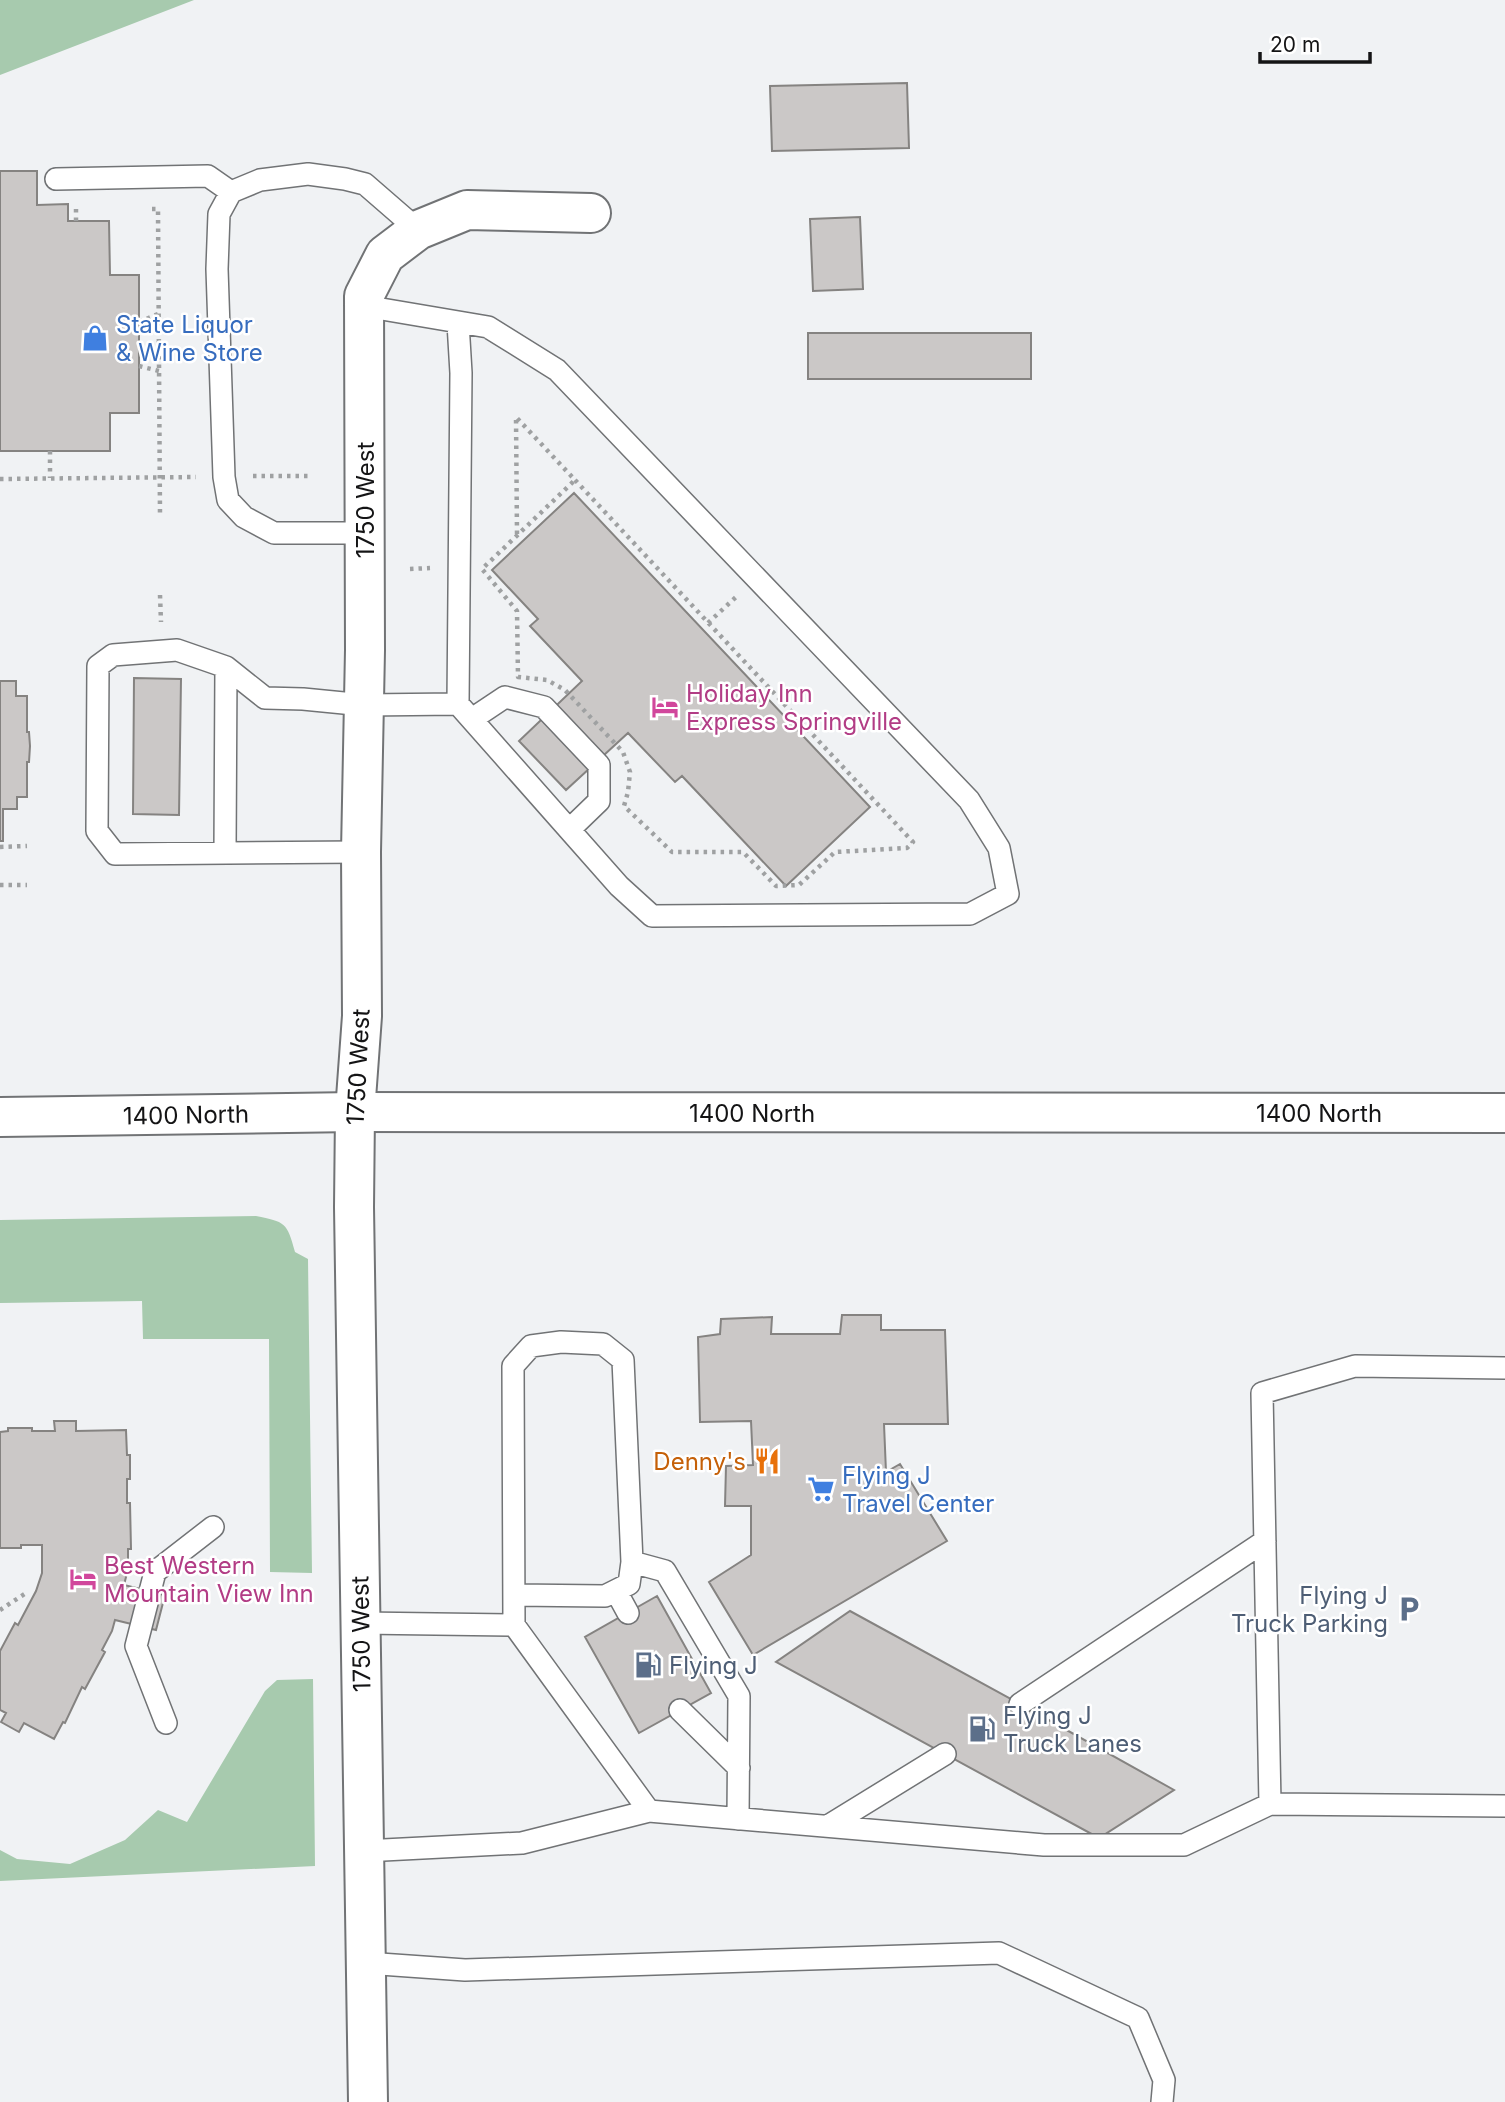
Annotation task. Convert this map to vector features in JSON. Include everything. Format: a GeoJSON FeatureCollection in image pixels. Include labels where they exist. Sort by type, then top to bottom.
{"type":"FeatureCollection","features":[{"type":"Feature","properties":{"kind":"street","name":"1750 West"},"geometry":{"type":"LineString","coordinates":[[368,2102],[354,1207],[355,1112],[362,1017],[364,296],[385,255],[418,230],[467,210],[591,213]]}},
{"type":"Feature","properties":{"kind":"street","name":"1400 North"},"geometry":{"type":"LineString","coordinates":[[0,1117],[355,1112],[1505,1112]]}},
{"type":"Feature","properties":{"kind":"lane"},"geometry":{"type":"LineString","coordinates":[[365,533],[274,533],[244,517],[228,500],[224,477],[217,269],[219,214],[231,192],[260,180],[308,174],[365,184],[418,230]]}},
{"type":"Feature","properties":{"kind":"lane"},"geometry":{"type":"LineString","coordinates":[[56,179],[208,176],[231,192]]}},
{"type":"Feature","properties":{"kind":"lane"},"geometry":{"type":"LineString","coordinates":[[364,306],[488,327],[558,370],[970,800],[999,848],[1008,894],[970,914],[652,916],[619,886],[465,711],[458,323]]}},
{"type":"Feature","properties":{"kind":"lane"},"geometry":{"type":"LineString","coordinates":[[361,852],[115,854],[97,831],[97,666],[113,655],[177,650],[226,667],[265,698],[465,711],[505,698],[544,707],[599,765],[599,801],[570,829]]}},
{"type":"Feature","properties":{"kind":"lane"},"geometry":{"type":"LineString","coordinates":[[225,852],[226,667]]}},
{"type":"Feature","properties":{"kind":"lane"},"geometry":{"type":"LineString","coordinates":[[514,1595],[606,1596],[629,1584],[632,1562],[623,1360],[603,1344],[561,1342],[531,1346],[513,1366],[514,1625],[649,1811]]}},
{"type":"Feature","properties":{"kind":"lane"},"geometry":{"type":"LineString","coordinates":[[1270,1804],[1262,1393],[1355,1366],[1505,1368]]}},
{"type":"Feature","properties":{"kind":"lane"},"geometry":{"type":"LineString","coordinates":[[166,1723],[136,1646],[155,1572],[213,1528]]}},
{"type":"Feature","properties":{"kind":"lane"},"geometry":{"type":"LineString","coordinates":[[1020,1704],[1265,1541]]}},
{"type":"Feature","properties":{"kind":"lane"},"geometry":{"type":"LineString","coordinates":[[632,1562],[665,1571],[739,1696],[738,1819]]}},
{"type":"Feature","properties":{"kind":"lane"},"geometry":{"type":"LineString","coordinates":[[616,1591],[628,1613]]}},
{"type":"Feature","properties":{"kind":"lane"},"geometry":{"type":"LineString","coordinates":[[361,1623],[514,1625]]}},
{"type":"Feature","properties":{"kind":"lane"},"geometry":{"type":"LineString","coordinates":[[680,1710],[739,1768]]}},
{"type":"Feature","properties":{"kind":"lane"},"geometry":{"type":"LineString","coordinates":[[828,1826],[945,1754]]}},
{"type":"Feature","properties":{"kind":"lane"},"geometry":{"type":"LineString","coordinates":[[364,1851],[522,1843],[649,1811],[1044,1845],[1184,1845],[1270,1804],[1505,1806]]}},
{"type":"Feature","properties":{"kind":"lane"},"geometry":{"type":"LineString","coordinates":[[366,1963],[465,1970],[999,1953],[1138,2018],[1164,2080],[1162,2102]]}},
{"type":"Feature","properties":{"kind":"path"},"geometry":{"type":"LineString","coordinates":[[76,220],[76,209],[89,209]]}},
{"type":"Feature","properties":{"kind":"path"},"geometry":{"type":"LineString","coordinates":[[144,209],[158,209],[160,515]]}},
{"type":"Feature","properties":{"kind":"path"},"geometry":{"type":"LineString","coordinates":[[139,322],[158,314]]}},
{"type":"Feature","properties":{"kind":"path"},"geometry":{"type":"LineString","coordinates":[[139,366],[159,371]]}},
{"type":"Feature","properties":{"kind":"path"},"geometry":{"type":"LineString","coordinates":[[517,535],[516,417],[575,480],[708,623],[913,842],[907,848],[835,852],[799,885],[776,886],[743,852],[672,852],[624,806],[630,772],[623,752],[565,690],[547,680],[518,677],[517,611],[482,569],[575,480]]}},
{"type":"Feature","properties":{"kind":"path"},"geometry":{"type":"LineString","coordinates":[[50,451],[50,478]]}},
{"type":"Feature","properties":{"kind":"path"},"geometry":{"type":"LineString","coordinates":[[248,476],[312,476]]}},
{"type":"Feature","properties":{"kind":"path"},"geometry":{"type":"LineString","coordinates":[[0,479],[197,477]]}},
{"type":"Feature","properties":{"kind":"path"},"geometry":{"type":"LineString","coordinates":[[410,569],[435,568]]}},
{"type":"Feature","properties":{"kind":"path"},"geometry":{"type":"LineString","coordinates":[[708,623],[757,577]]}},
{"type":"Feature","properties":{"kind":"path"},"geometry":{"type":"LineString","coordinates":[[160,595],[161,623]]}},
{"type":"Feature","properties":{"kind":"path"},"geometry":{"type":"LineString","coordinates":[[0,846],[27,846]]}},
{"type":"Feature","properties":{"kind":"path"},"geometry":{"type":"LineString","coordinates":[[0,885],[27,885]]}},
{"type":"Feature","properties":{"kind":"path"},"geometry":{"type":"LineString","coordinates":[[0,1610],[26,1593]]}},
{"type":"Feature","properties":{"kind":"green space"},"geometry":{"type":"Polygon","coordinates":[[[0,0],[194,0],[0,75],[0,0]]]}},
{"type":"Feature","properties":{"kind":"green space"},"geometry":{"type":"Polygon","coordinates":[[[256,1216],[283,1225],[290,1235],[295,1252],[308,1259],[312,1573],[270,1572],[269,1339],[143,1339],[142,1301],[0,1303],[0,1220],[256,1216]]]}},
{"type":"Feature","properties":{"kind":"green space"},"geometry":{"type":"Polygon","coordinates":[[[313,1679],[315,1866],[0,1881],[0,1850],[17,1859],[70,1864],[125,1840],[158,1810],[187,1822],[265,1691],[277,1680],[313,1679]]]}},
{"type":"Feature","properties":{"kind":"building"},"geometry":{"type":"Polygon","coordinates":[[[907,83],[909,148],[772,151],[770,86],[907,83]]]}},
{"type":"Feature","properties":{"kind":"building"},"geometry":{"type":"Polygon","coordinates":[[[0,171],[37,171],[37,205],[68,204],[68,221],[109,221],[110,275],[139,275],[139,413],[110,413],[110,451],[0,451],[0,171]]]}},
{"type":"Feature","properties":{"kind":"building"},"geometry":{"type":"Polygon","coordinates":[[[860,217],[863,289],[813,291],[810,219],[860,217]]]}},
{"type":"Feature","properties":{"kind":"building"},"geometry":{"type":"Polygon","coordinates":[[[808,333],[1031,333],[1031,379],[808,379],[808,333]]]}},
{"type":"Feature","properties":{"kind":"building","name":"Holiday Inn Express Springville"},"geometry":{"type":"Polygon","coordinates":[[[574,493],[870,807],[786,886],[682,776],[675,782],[628,733],[566,790],[519,741],[582,681],[530,626],[538,619],[492,570],[574,493]]]}},
{"type":"Feature","properties":{"kind":"building"},"geometry":{"type":"Polygon","coordinates":[[[134,678],[181,679],[179,815],[133,814],[134,678]]]}},
{"type":"Feature","properties":{"kind":"building"},"geometry":{"type":"Polygon","coordinates":[[[0,681],[16,681],[16,696],[27,696],[27,732],[30,746],[27,797],[17,797],[17,809],[3,809],[3,841],[0,841],[0,681]]]}},
{"type":"Feature","properties":{"kind":"building","name":"Flying J Travel Center"},"geometry":{"type":"Polygon","coordinates":[[[842,1315],[881,1315],[881,1330],[945,1330],[948,1424],[884,1424],[886,1472],[900,1464],[947,1541],[753,1655],[709,1582],[751,1555],[751,1506],[725,1506],[726,1466],[753,1465],[751,1421],[700,1422],[698,1337],[720,1334],[721,1319],[772,1317],[771,1334],[840,1334],[842,1315]]]}},
{"type":"Feature","properties":{"kind":"building","name":"Best Western Mountain View Inn"},"geometry":{"type":"Polygon","coordinates":[[[54,1421],[76,1421],[76,1431],[126,1430],[127,1455],[130,1455],[127,1503],[130,1503],[131,1549],[128,1549],[128,1569],[124,1585],[165,1595],[156,1630],[115,1620],[102,1650],[105,1652],[85,1689],[82,1687],[54,1739],[24,1723],[19,1732],[1,1722],[6,1713],[0,1710],[0,1651],[36,1591],[42,1573],[42,1545],[0,1548],[0,1432],[8,1431],[8,1428],[55,1431],[54,1421]]]}},
{"type":"Feature","properties":{"kind":"building","name":"Flying J"},"geometry":{"type":"Polygon","coordinates":[[[657,1596],[711,1693],[639,1733],[585,1637],[657,1596]]]}},
{"type":"Feature","properties":{"kind":"building","name":"Flying J Truck Lanes"},"geometry":{"type":"Polygon","coordinates":[[[850,1611],[1174,1790],[1099,1838],[776,1662],[850,1611]]]}},
{"type":"Feature","properties":{"kind":"place","name":"State Liquor & Wine Store"},"geometry":{"type":"Point","coordinates":[95,338]}},
{"type":"Feature","properties":{"kind":"place","name":"Holiday Inn Express Springville"},"geometry":{"type":"Point","coordinates":[665,707]}},
{"type":"Feature","properties":{"kind":"place","name":"Denny's"},"geometry":{"type":"Point","coordinates":[767,1461]}},
{"type":"Feature","properties":{"kind":"place","name":"Flying J Travel Center"},"geometry":{"type":"Point","coordinates":[821,1489]}},
{"type":"Feature","properties":{"kind":"place","name":"Best Western Mountain View Inn"},"geometry":{"type":"Point","coordinates":[83,1579]}},
{"type":"Feature","properties":{"kind":"place","name":"Flying J Truck Parking"},"geometry":{"type":"Point","coordinates":[1409,1609]}},
{"type":"Feature","properties":{"kind":"place","name":"Flying J"},"geometry":{"type":"Point","coordinates":[648,1665]}},
{"type":"Feature","properties":{"kind":"place","name":"Flying J Truck Lanes"},"geometry":{"type":"Point","coordinates":[982,1729]}}]}
